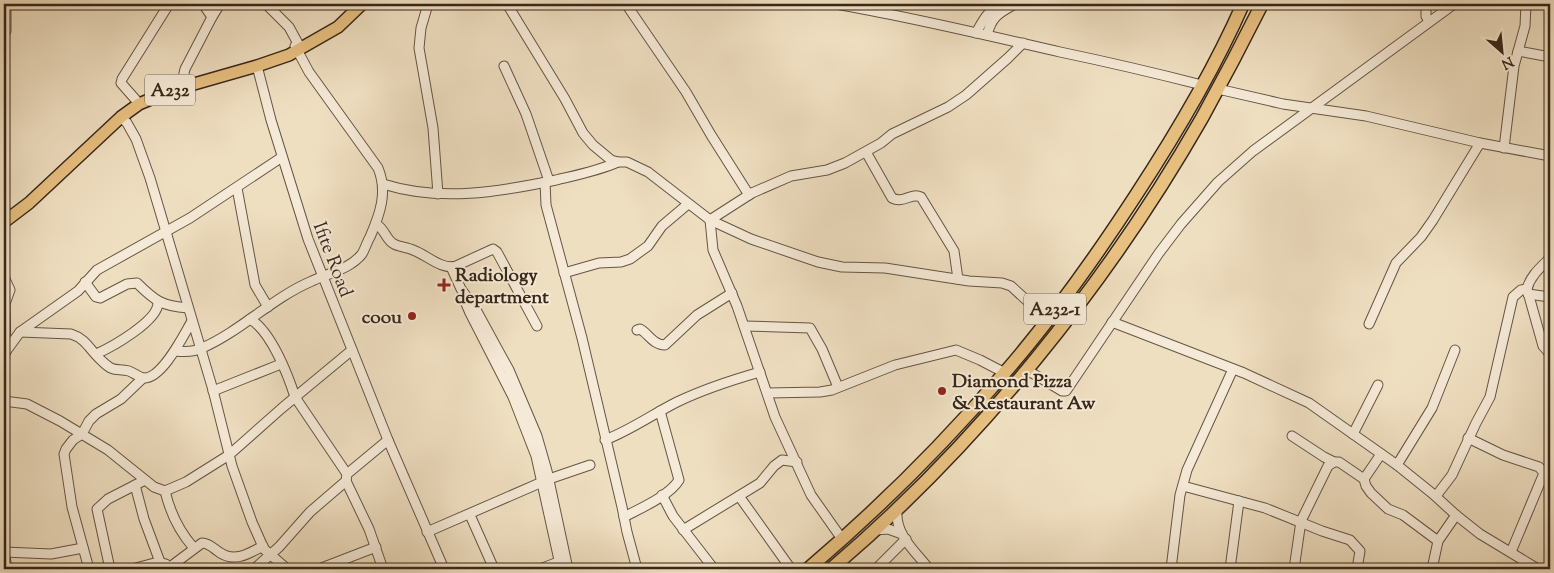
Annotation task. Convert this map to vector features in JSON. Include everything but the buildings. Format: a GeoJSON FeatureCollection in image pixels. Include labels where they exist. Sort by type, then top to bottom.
{"type":"FeatureCollection","features":[{"type":"Feature","properties":{"kind":"highway","name":"A232-1"},"geometry":{"type":"LineString","coordinates":[[808,569],[930,456],[1005,373],[1048,320],[1154,167],[1202,85],[1232,30],[1243,4]]}},
{"type":"Feature","properties":{"kind":"highway","name":"A232-1"},"geometry":{"type":"LineString","coordinates":[[831,569],[897,511],[945,461],[1027,370],[1069,317],[1130,232],[1169,172],[1218,89],[1262,4]]}},
{"type":"Feature","properties":{"kind":"main road","name":"A232"},"geometry":{"type":"LineString","coordinates":[[4,215],[29,196],[98,131],[136,100],[157,89],[298,47],[333,24],[354,4]]}},
{"type":"Feature","properties":{"kind":"main road","name":"A232"},"geometry":{"type":"LineString","coordinates":[[4,222],[29,203],[121,117],[139,104],[160,94],[257,66],[338,27],[362,4]]}},
{"type":"Feature","properties":{"kind":"street"},"geometry":{"type":"LineString","coordinates":[[6,4],[6,32]]}},
{"type":"Feature","properties":{"kind":"street"},"geometry":{"type":"LineString","coordinates":[[136,100],[121,83],[122,79],[169,4]]}},
{"type":"Feature","properties":{"kind":"street"},"geometry":{"type":"LineString","coordinates":[[203,4],[212,17]]}},
{"type":"Feature","properties":{"kind":"street"},"geometry":{"type":"LineString","coordinates":[[182,82],[185,69],[220,4]]}},
{"type":"Feature","properties":{"kind":"street"},"geometry":{"type":"LineString","coordinates":[[176,351],[185,352],[201,349],[225,337],[303,285],[350,265],[361,255],[376,224],[382,199],[383,184],[380,172],[309,72],[289,27],[266,4]]}},
{"type":"Feature","properties":{"kind":"street"},"geometry":{"type":"LineString","coordinates":[[428,4],[421,28],[419,48],[433,128],[438,194]]}},
{"type":"Feature","properties":{"kind":"street"},"geometry":{"type":"LineString","coordinates":[[507,4],[565,99],[583,133],[592,145],[611,160],[627,162],[648,172],[710,220],[750,239],[818,262],[842,267],[886,268],[958,279],[1002,283],[1011,286],[1048,320]]}},
{"type":"Feature","properties":{"kind":"street"},"geometry":{"type":"LineString","coordinates":[[626,4],[686,92],[749,195]]}},
{"type":"Feature","properties":{"kind":"street"},"geometry":{"type":"LineString","coordinates":[[836,4],[884,12],[1202,85]]}},
{"type":"Feature","properties":{"kind":"street"},"geometry":{"type":"LineString","coordinates":[[976,33],[984,17],[1002,4]]}},
{"type":"Feature","properties":{"kind":"street"},"geometry":{"type":"LineString","coordinates":[[987,35],[990,25],[996,16],[1015,4]]}},
{"type":"Feature","properties":{"kind":"street"},"geometry":{"type":"LineString","coordinates":[[1426,4],[1426,16],[1429,22]]}},
{"type":"Feature","properties":{"kind":"street"},"geometry":{"type":"LineString","coordinates":[[1027,370],[1062,391],[1066,390],[1181,224],[1218,182],[1253,151],[1454,4]]}},
{"type":"Feature","properties":{"kind":"street"},"geometry":{"type":"LineString","coordinates":[[1504,148],[1514,66],[1525,26],[1526,4]]}},
{"type":"Feature","properties":{"kind":"street"},"geometry":{"type":"LineString","coordinates":[[710,220],[749,195],[791,176],[827,170],[845,163],[881,143],[892,134],[948,108],[966,95],[1023,43]]}},
{"type":"Feature","properties":{"kind":"street"},"geometry":{"type":"LineString","coordinates":[[1518,51],[1550,57]]}},
{"type":"Feature","properties":{"kind":"street","name":"Ifite Road"},"geometry":{"type":"LineString","coordinates":[[257,66],[282,157],[308,239],[388,440],[444,569]]}},
{"type":"Feature","properties":{"kind":"street"},"geometry":{"type":"LineString","coordinates":[[504,66],[526,114],[547,182],[546,206],[582,338],[637,569]]}},
{"type":"Feature","properties":{"kind":"street"},"geometry":{"type":"LineString","coordinates":[[1218,89],[1260,100],[1366,116],[1504,148],[1550,156]]}},
{"type":"Feature","properties":{"kind":"street"},"geometry":{"type":"LineString","coordinates":[[121,117],[127,123],[136,139],[150,178],[214,391],[229,455],[252,522],[263,546],[270,556],[286,569]]}},
{"type":"Feature","properties":{"kind":"street"},"geometry":{"type":"LineString","coordinates":[[1369,324],[1396,263],[1421,237],[1433,220],[1480,142]]}},
{"type":"Feature","properties":{"kind":"street"},"geometry":{"type":"LineString","coordinates":[[866,152],[892,198],[900,200],[915,195],[921,197],[954,251],[958,279]]}},
{"type":"Feature","properties":{"kind":"street"},"geometry":{"type":"LineString","coordinates":[[5,353],[20,332],[78,291],[97,270],[165,232],[237,188],[282,157]]}},
{"type":"Feature","properties":{"kind":"street"},"geometry":{"type":"LineString","coordinates":[[383,184],[421,194],[449,195],[547,182],[604,169],[618,162]]}},
{"type":"Feature","properties":{"kind":"street"},"geometry":{"type":"LineString","coordinates":[[237,188],[255,285],[268,307]]}},
{"type":"Feature","properties":{"kind":"street"},"geometry":{"type":"LineString","coordinates":[[564,273],[599,263],[621,262],[635,256],[648,246],[662,226],[688,204]]}},
{"type":"Feature","properties":{"kind":"street"},"geometry":{"type":"LineString","coordinates":[[710,220],[713,250],[732,293],[775,417],[811,495],[842,539]]}},
{"type":"Feature","properties":{"kind":"street"},"geometry":{"type":"LineString","coordinates":[[376,224],[384,229],[390,241],[394,244],[416,251],[443,266],[451,267],[493,249],[497,252],[537,326]]}},
{"type":"Feature","properties":{"kind":"street"},"geometry":{"type":"LineString","coordinates":[[1550,258],[1529,282],[1528,292],[1543,346],[1550,354]]}},
{"type":"Feature","properties":{"kind":"street"},"geometry":{"type":"LineString","coordinates":[[451,267],[461,289],[475,308],[509,370],[537,436],[562,563],[568,569]]}},
{"type":"Feature","properties":{"kind":"street"},"geometry":{"type":"LineString","coordinates":[[4,277],[10,290],[5,304],[5,353]]}},
{"type":"Feature","properties":{"kind":"street"},"geometry":{"type":"LineString","coordinates":[[85,282],[96,297],[100,298],[127,284],[137,283],[158,302],[167,306],[188,308]]}},
{"type":"Feature","properties":{"kind":"street"},"geometry":{"type":"LineString","coordinates":[[1436,496],[1452,475],[1468,438],[1490,397],[1513,297],[1522,290],[1550,296]]}},
{"type":"Feature","properties":{"kind":"street"},"geometry":{"type":"LineString","coordinates":[[637,330],[643,330],[655,343],[664,345],[697,315],[732,293]]}},
{"type":"Feature","properties":{"kind":"street"},"geometry":{"type":"LineString","coordinates":[[96,354],[132,333],[152,316],[158,308],[158,302]]}},
{"type":"Feature","properties":{"kind":"street"},"geometry":{"type":"LineString","coordinates":[[250,319],[259,325],[270,342],[295,398],[347,477],[376,548],[382,569]]}},
{"type":"Feature","properties":{"kind":"street"},"geometry":{"type":"LineString","coordinates":[[89,569],[72,507],[64,454],[66,449],[73,440],[82,434],[96,414],[121,399],[143,378],[149,377],[157,371],[176,351],[192,321]]}},
{"type":"Feature","properties":{"kind":"street"},"geometry":{"type":"LineString","coordinates":[[1112,322],[1233,369],[1309,403],[1397,465],[1480,534],[1538,569]]}},
{"type":"Feature","properties":{"kind":"street"},"geometry":{"type":"LineString","coordinates":[[744,326],[810,328],[822,349],[838,387]]}},
{"type":"Feature","properties":{"kind":"street"},"geometry":{"type":"LineString","coordinates":[[20,332],[79,336],[87,342],[111,369],[126,370],[143,378]]}},
{"type":"Feature","properties":{"kind":"street"},"geometry":{"type":"LineString","coordinates":[[4,401],[27,404],[60,420],[108,450],[154,487],[164,491],[186,482],[229,455],[352,350]]}},
{"type":"Feature","properties":{"kind":"street"},"geometry":{"type":"LineString","coordinates":[[768,393],[832,390],[895,365],[956,350],[1005,373]]}},
{"type":"Feature","properties":{"kind":"street"},"geometry":{"type":"LineString","coordinates":[[1397,465],[1432,408],[1455,350]]}},
{"type":"Feature","properties":{"kind":"street"},"geometry":{"type":"LineString","coordinates":[[214,391],[281,364]]}},
{"type":"Feature","properties":{"kind":"street"},"geometry":{"type":"LineString","coordinates":[[1171,569],[1182,486],[1187,470],[1233,369]]}},
{"type":"Feature","properties":{"kind":"street"},"geometry":{"type":"LineString","coordinates":[[605,440],[622,433],[660,411],[697,393],[728,381],[760,372]]}},
{"type":"Feature","properties":{"kind":"street"},"geometry":{"type":"LineString","coordinates":[[1353,434],[1378,385]]}},
{"type":"Feature","properties":{"kind":"street"},"geometry":{"type":"LineString","coordinates":[[624,516],[662,495],[675,485],[678,480],[660,411]]}},
{"type":"Feature","properties":{"kind":"street"},"geometry":{"type":"LineString","coordinates":[[1292,436],[1334,462],[1339,462],[1364,479],[1371,493],[1388,509],[1403,515],[1438,541]]}},
{"type":"Feature","properties":{"kind":"street"},"geometry":{"type":"LineString","coordinates":[[1468,438],[1503,455],[1546,471],[1511,552]]}},
{"type":"Feature","properties":{"kind":"street"},"geometry":{"type":"LineString","coordinates":[[254,569],[270,556],[310,512],[388,440]]}},
{"type":"Feature","properties":{"kind":"street"},"geometry":{"type":"LineString","coordinates":[[1364,479],[1381,454]]}},
{"type":"Feature","properties":{"kind":"street"},"geometry":{"type":"LineString","coordinates":[[684,530],[760,483],[774,466],[782,460],[797,462]]}},
{"type":"Feature","properties":{"kind":"street"},"geometry":{"type":"LineString","coordinates":[[1294,569],[1301,521],[1328,466],[1334,462]]}},
{"type":"Feature","properties":{"kind":"street"},"geometry":{"type":"LineString","coordinates":[[427,532],[470,515],[546,480],[590,465]]}},
{"type":"Feature","properties":{"kind":"street"},"geometry":{"type":"LineString","coordinates":[[110,569],[97,509],[108,499],[145,480]]}},
{"type":"Feature","properties":{"kind":"street"},"geometry":{"type":"LineString","coordinates":[[135,485],[144,520],[160,562],[171,568],[193,547],[202,543],[207,543],[221,553],[238,558],[263,546]]}},
{"type":"Feature","properties":{"kind":"street"},"geometry":{"type":"LineString","coordinates":[[1182,486],[1265,508],[1350,540],[1360,551],[1357,569]]}},
{"type":"Feature","properties":{"kind":"street"},"geometry":{"type":"LineString","coordinates":[[164,491],[172,514],[184,537],[193,547]]}},
{"type":"Feature","properties":{"kind":"street"},"geometry":{"type":"LineString","coordinates":[[662,495],[673,516],[714,569]]}},
{"type":"Feature","properties":{"kind":"street"},"geometry":{"type":"LineString","coordinates":[[739,496],[791,569]]}},
{"type":"Feature","properties":{"kind":"street"},"geometry":{"type":"LineString","coordinates":[[1230,569],[1239,501]]}},
{"type":"Feature","properties":{"kind":"street"},"geometry":{"type":"LineString","coordinates":[[897,511],[897,522],[904,537],[929,569]]}},
{"type":"Feature","properties":{"kind":"street"},"geometry":{"type":"LineString","coordinates":[[470,515],[494,569]]}},
{"type":"Feature","properties":{"kind":"street"},"geometry":{"type":"LineString","coordinates":[[1432,569],[1438,541],[1456,515]]}},
{"type":"Feature","properties":{"kind":"street"},"geometry":{"type":"LineString","coordinates":[[876,530],[888,530],[904,537]]}},
{"type":"Feature","properties":{"kind":"street"},"geometry":{"type":"LineString","coordinates":[[876,569],[904,537]]}},
{"type":"Feature","properties":{"kind":"street"},"geometry":{"type":"LineString","coordinates":[[7,569],[4,552],[51,554],[83,548]]}},
{"type":"Feature","properties":{"kind":"street"},"geometry":{"type":"LineString","coordinates":[[320,569],[376,548]]}},
{"type":"Feature","properties":{"kind":"street"},"geometry":{"type":"LineString","coordinates":[[132,569],[160,562]]}},
{"type":"Feature","properties":{"kind":"street"},"geometry":{"type":"LineString","coordinates":[[540,569],[562,563]]}},
{"type":"Feature","properties":{"kind":"place","name":"Radiology department"},"geometry":{"type":"Point","coordinates":[444,285]}},
{"type":"Feature","properties":{"kind":"place","name":"coou"},"geometry":{"type":"Point","coordinates":[412,316]}},
{"type":"Feature","properties":{"kind":"place","name":"Diamond Pizza & Restaurant Aw"},"geometry":{"type":"Point","coordinates":[942,391]}}]}
